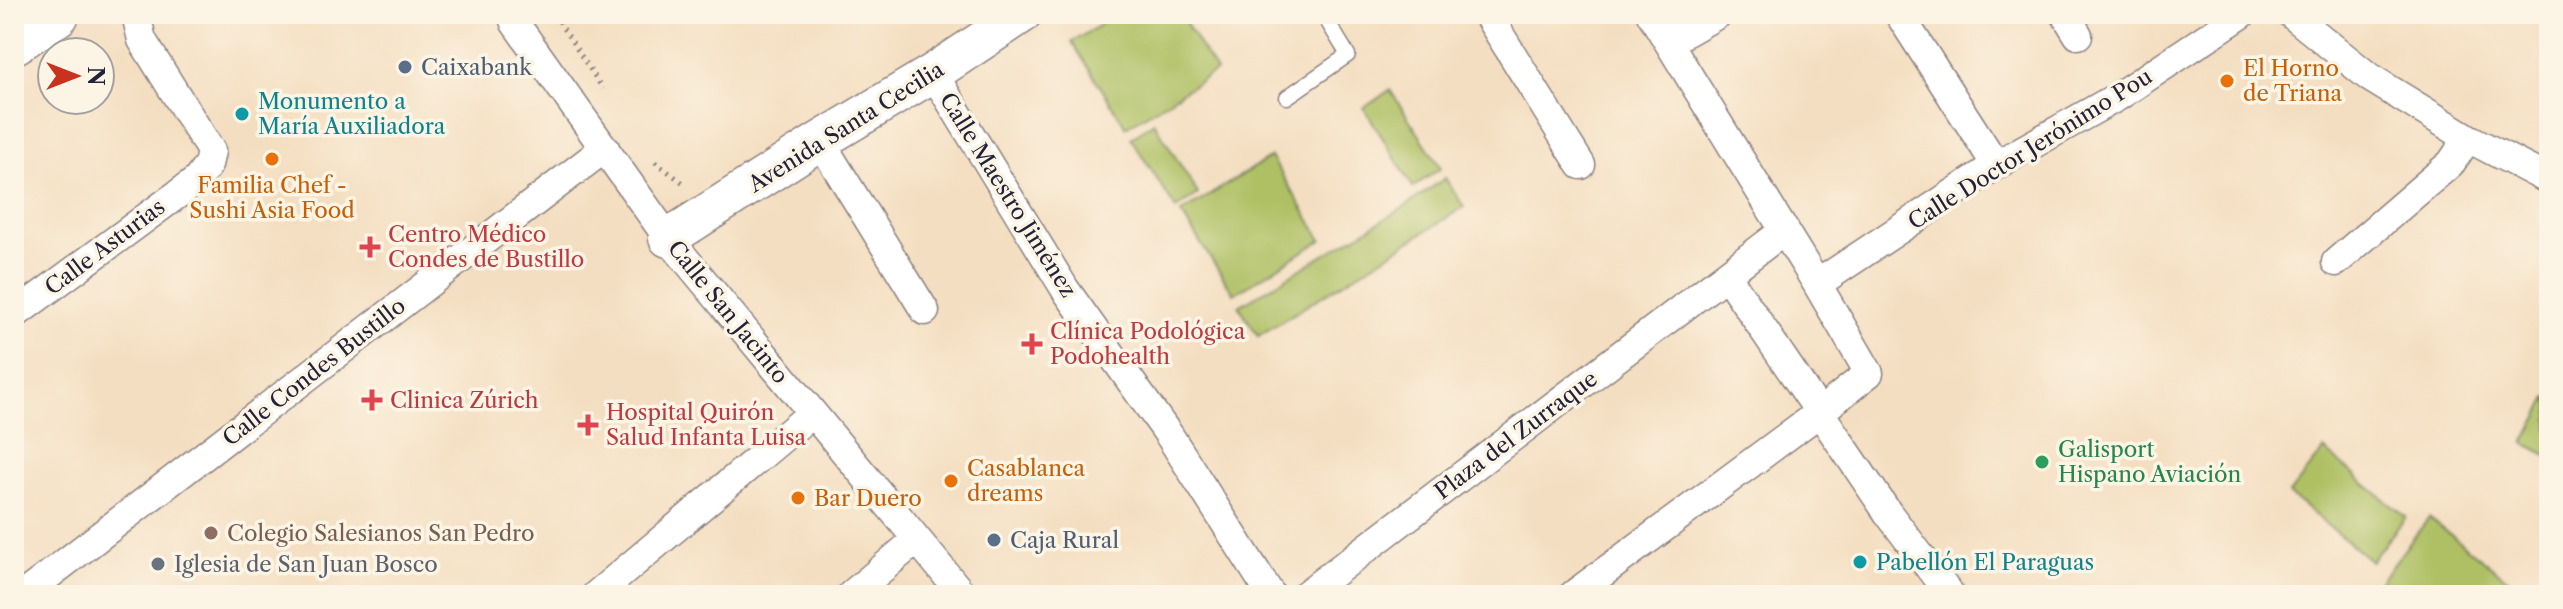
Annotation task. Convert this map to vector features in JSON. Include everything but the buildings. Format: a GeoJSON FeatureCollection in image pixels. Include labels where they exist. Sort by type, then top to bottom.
{"type":"FeatureCollection","features":[{"type":"Feature","properties":{"kind":"main road"},"geometry":{"type":"LineString","coordinates":[[14,42],[57,14]]}},
{"type":"Feature","properties":{"kind":"street","name":"Calle Asturias"},"geometry":{"type":"LineString","coordinates":[[14,315],[197,180],[208,165],[211,151],[142,40],[136,14]]}},
{"type":"Feature","properties":{"kind":"street","name":"Calle San Jacinto"},"geometry":{"type":"LineString","coordinates":[[512,14],[515,23],[668,238],[963,595]]}},
{"type":"Feature","properties":{"kind":"street","name":"Avenida Santa Cecilia"},"geometry":{"type":"LineString","coordinates":[[668,238],[1022,14]]}},
{"type":"Feature","properties":{"kind":"street"},"geometry":{"type":"LineString","coordinates":[[1487,14],[1581,165]]}},
{"type":"Feature","properties":{"kind":"street"},"geometry":{"type":"LineString","coordinates":[[1573,595],[1869,373],[1785,230],[1693,103],[1673,49],[1651,14]]}},
{"type":"Feature","properties":{"kind":"street"},"geometry":{"type":"LineString","coordinates":[[1673,49],[1718,14]]}},
{"type":"Feature","properties":{"kind":"street"},"geometry":{"type":"LineString","coordinates":[[1899,14],[1996,165]]}},
{"type":"Feature","properties":{"kind":"street","name":"Calle Doctor Jerónimo Pou"},"geometry":{"type":"LineString","coordinates":[[1817,284],[1996,165],[2117,97],[2242,14]]}},
{"type":"Feature","properties":{"kind":"street"},"geometry":{"type":"LineString","coordinates":[[2291,14],[2369,77],[2468,138],[2548,179]]}},
{"type":"Feature","properties":{"kind":"street","name":"Calle Maestro Jiménez"},"geometry":{"type":"LineString","coordinates":[[933,73],[1065,289],[1180,429],[1271,595]]}},
{"type":"Feature","properties":{"kind":"street"},"geometry":{"type":"LineString","coordinates":[[2336,262],[2451,163],[2468,138]]}},
{"type":"Feature","properties":{"kind":"street"},"geometry":{"type":"LineString","coordinates":[[820,141],[925,311]]}},
{"type":"Feature","properties":{"kind":"street","name":"Calle Condes Bustillo"},"geometry":{"type":"LineString","coordinates":[[23,595],[605,148]]}},
{"type":"Feature","properties":{"kind":"street","name":"Plaza del Zurraque"},"geometry":{"type":"LineString","coordinates":[[1305,595],[1785,230]]}},
{"type":"Feature","properties":{"kind":"street"},"geometry":{"type":"LineString","coordinates":[[1727,276],[1888,513],[1950,595]]}},
{"type":"Feature","properties":{"kind":"street"},"geometry":{"type":"LineString","coordinates":[[596,595],[811,414]]}},
{"type":"Feature","properties":{"kind":"street"},"geometry":{"type":"LineString","coordinates":[[851,595],[916,540]]}},
{"type":"Feature","properties":{"kind":"lane"},"geometry":{"type":"LineString","coordinates":[[1287,97],[1348,55],[1323,14]]}},
{"type":"Feature","properties":{"kind":"path"},"geometry":{"type":"LineString","coordinates":[[557,14],[609,98]]}},
{"type":"Feature","properties":{"kind":"path"},"geometry":{"type":"LineString","coordinates":[[653,159],[660,168],[686,185]]}},
{"type":"Feature","properties":{"kind":"green space"},"geometry":{"type":"Polygon","coordinates":[[[1118,14],[1180,14],[1216,71],[1126,127],[1072,42],[1118,14]]]}},
{"type":"Feature","properties":{"kind":"green space"},"geometry":{"type":"Polygon","coordinates":[[[1390,90],[1441,168],[1413,187],[1364,108],[1390,90]]]}},
{"type":"Feature","properties":{"kind":"green space"},"geometry":{"type":"Polygon","coordinates":[[[1154,122],[1198,194],[1176,209],[1131,138],[1154,122]]]}},
{"type":"Feature","properties":{"kind":"green space"},"geometry":{"type":"Polygon","coordinates":[[[1271,157],[1322,240],[1234,294],[1181,213],[1271,157]]]}},
{"type":"Feature","properties":{"kind":"green space"},"geometry":{"type":"Polygon","coordinates":[[[1445,178],[1464,207],[1258,336],[1239,306],[1406,206],[1445,178]]]}},
{"type":"Feature","properties":{"kind":"green space"},"geometry":{"type":"Polygon","coordinates":[[[2549,396],[2549,456],[2524,443],[2549,396]]]}},
{"type":"Feature","properties":{"kind":"green space"},"geometry":{"type":"Polygon","coordinates":[[[2324,450],[2406,517],[2371,561],[2289,494],[2324,450]]]}},
{"type":"Feature","properties":{"kind":"green space"},"geometry":{"type":"Polygon","coordinates":[[[2429,518],[2528,595],[2380,595],[2373,590],[2429,518]]]}},
{"type":"Feature","properties":{"kind":"place","name":"Caixabank"},"geometry":{"type":"Point","coordinates":[405,67]}},
{"type":"Feature","properties":{"kind":"place","name":"El Horno de Triana"},"geometry":{"type":"Point","coordinates":[2227,81]}},
{"type":"Feature","properties":{"kind":"place","name":"Monumento a María Auxiliadora"},"geometry":{"type":"Point","coordinates":[242,114]}},
{"type":"Feature","properties":{"kind":"place","name":"Familia Chef - Sushi Asia Food"},"geometry":{"type":"Point","coordinates":[272,159]}},
{"type":"Feature","properties":{"kind":"place","name":"Centro Médico Condes de Bustillo"},"geometry":{"type":"Point","coordinates":[370,247]}},
{"type":"Feature","properties":{"kind":"place","name":"Clínica Podológica Podohealth"},"geometry":{"type":"Point","coordinates":[1032,344]}},
{"type":"Feature","properties":{"kind":"place","name":"Clinica Zúrich"},"geometry":{"type":"Point","coordinates":[372,400]}},
{"type":"Feature","properties":{"kind":"place","name":"Hospital Quirón Salud Infanta Luisa"},"geometry":{"type":"Point","coordinates":[588,425]}},
{"type":"Feature","properties":{"kind":"place","name":"Galisport Hispano Aviación"},"geometry":{"type":"Point","coordinates":[2042,462]}},
{"type":"Feature","properties":{"kind":"place","name":"Casablanca dreams"},"geometry":{"type":"Point","coordinates":[951,481]}},
{"type":"Feature","properties":{"kind":"place","name":"Bar Duero"},"geometry":{"type":"Point","coordinates":[798,498]}},
{"type":"Feature","properties":{"kind":"place","name":"Colegio Salesianos San Pedro"},"geometry":{"type":"Point","coordinates":[211,533]}},
{"type":"Feature","properties":{"kind":"place","name":"Caja Rural"},"geometry":{"type":"Point","coordinates":[994,540]}},
{"type":"Feature","properties":{"kind":"place","name":"Pabellón El Paraguas"},"geometry":{"type":"Point","coordinates":[1860,562]}},
{"type":"Feature","properties":{"kind":"place","name":"Iglesia de San Juan Bosco"},"geometry":{"type":"Point","coordinates":[158,564]}}]}
